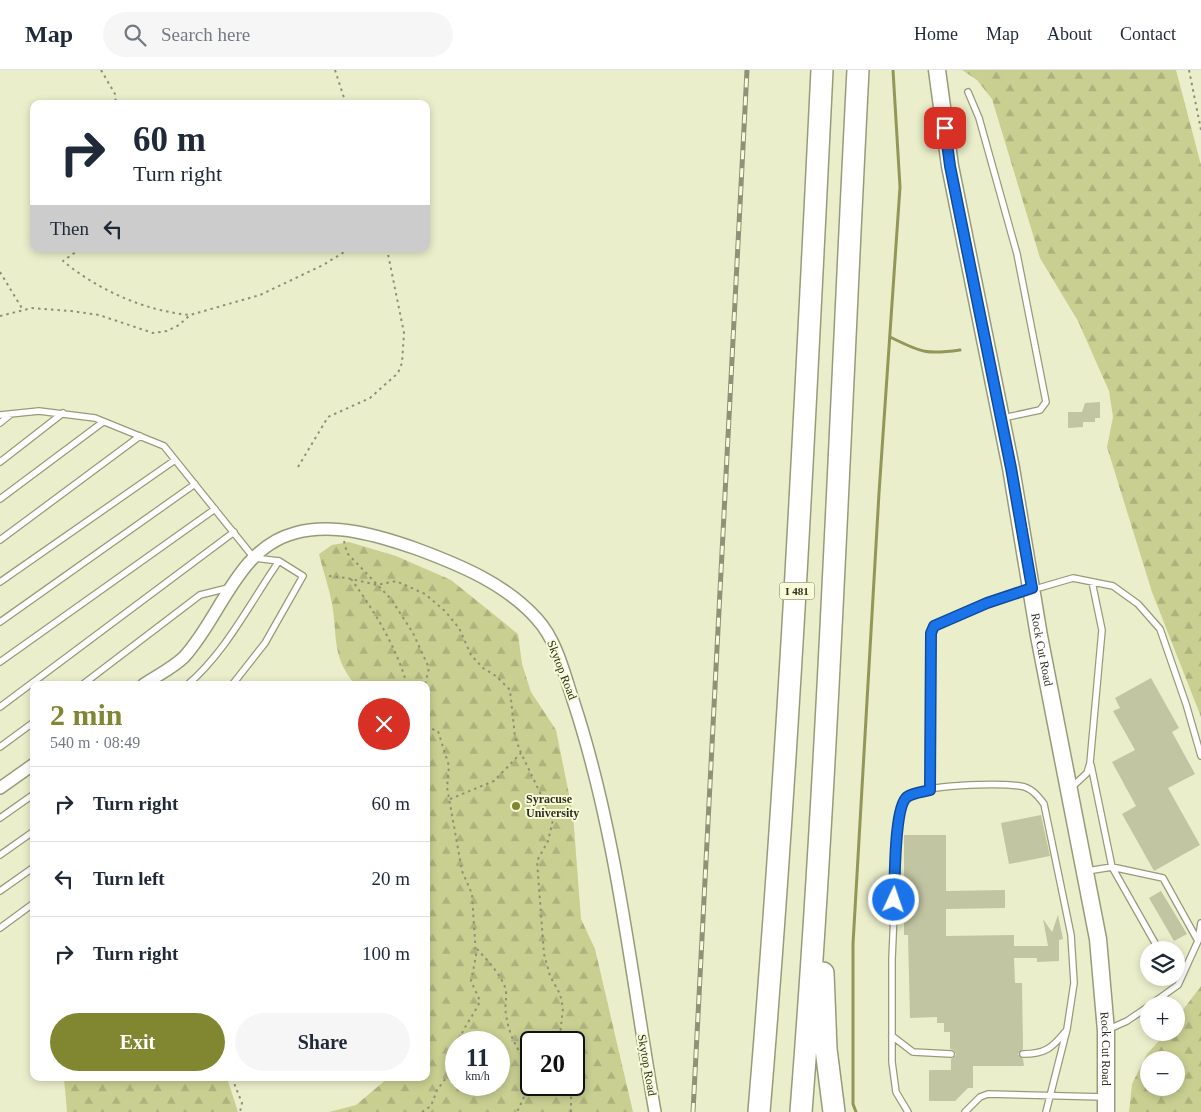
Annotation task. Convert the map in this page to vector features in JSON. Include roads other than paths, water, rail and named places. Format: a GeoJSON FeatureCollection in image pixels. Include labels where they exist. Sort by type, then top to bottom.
{"type":"FeatureCollection","features":[{"type":"Feature","properties":{"kind":"highway","name":"I 481"},"geometry":{"type":"LineString","coordinates":[[759,1112],[785,785],[798,563],[822,70]]}},
{"type":"Feature","properties":{"kind":"highway","name":"I 481"},"geometry":{"type":"LineString","coordinates":[[801,1112],[813,954],[823,777],[858,70]]}},
{"type":"Feature","properties":{"kind":"highway"},"geometry":{"type":"LineString","coordinates":[[823,777],[823,956],[826,1049],[834,1112]]}},
{"type":"Feature","properties":{"kind":"street","name":"Rock Cut Road"},"geometry":{"type":"LineString","coordinates":[[937,70],[950,166],[1001,419],[1098,939],[1106,1031],[1106,1105]]}},
{"type":"Feature","properties":{"kind":"street","name":"Skytop Road"},"geometry":{"type":"LineString","coordinates":[[152,681],[183,658],[230,588],[263,548],[294,533],[330,529],[392,540],[446,560],[481,577],[514,597],[537,619],[551,641],[563,668],[596,774],[655,1112]]}},
{"type":"Feature","properties":{"kind":"street"},"geometry":{"type":"LineString","coordinates":[[0,788],[30,767]]}},
{"type":"Feature","properties":{"kind":"lane"},"geometry":{"type":"LineString","coordinates":[[968,92],[979,118],[1018,254],[1046,402],[1040,410],[1001,419]]}},
{"type":"Feature","properties":{"kind":"lane"},"geometry":{"type":"LineString","coordinates":[[0,424],[13,413]]}},
{"type":"Feature","properties":{"kind":"lane"},"geometry":{"type":"LineString","coordinates":[[0,415],[13,413],[63,413],[103,422],[164,446],[254,558],[279,561],[303,576],[265,643],[235,681]]}},
{"type":"Feature","properties":{"kind":"lane"},"geometry":{"type":"LineString","coordinates":[[0,462],[63,413]]}},
{"type":"Feature","properties":{"kind":"lane"},"geometry":{"type":"LineString","coordinates":[[0,499],[103,422]]}},
{"type":"Feature","properties":{"kind":"lane"},"geometry":{"type":"LineString","coordinates":[[0,540],[140,436]]}},
{"type":"Feature","properties":{"kind":"lane"},"geometry":{"type":"LineString","coordinates":[[0,582],[175,460]]}},
{"type":"Feature","properties":{"kind":"lane"},"geometry":{"type":"LineString","coordinates":[[0,622],[195,484]]}},
{"type":"Feature","properties":{"kind":"lane"},"geometry":{"type":"LineString","coordinates":[[0,662],[215,509]]}},
{"type":"Feature","properties":{"kind":"lane"},"geometry":{"type":"LineString","coordinates":[[35,681],[234,532]]}},
{"type":"Feature","properties":{"kind":"lane"},"geometry":{"type":"LineString","coordinates":[[192,681],[219,652],[279,561]]}},
{"type":"Feature","properties":{"kind":"lane"},"geometry":{"type":"LineString","coordinates":[[930,790],[931,633],[934,626],[987,603],[1032,588],[1074,578],[1113,586],[1132,599],[1160,629],[1186,704],[1201,756]]}},
{"type":"Feature","properties":{"kind":"lane"},"geometry":{"type":"LineString","coordinates":[[1070,789],[1087,773],[1090,763],[1102,630],[1092,582]]}},
{"type":"Feature","properties":{"kind":"lane"},"geometry":{"type":"LineString","coordinates":[[87,681],[200,595],[230,588]]}},
{"type":"Feature","properties":{"kind":"lane"},"geometry":{"type":"LineString","coordinates":[[0,707],[30,685]]}},
{"type":"Feature","properties":{"kind":"lane"},"geometry":{"type":"LineString","coordinates":[[0,748],[30,725]]}},
{"type":"Feature","properties":{"kind":"lane"},"geometry":{"type":"LineString","coordinates":[[1090,763],[1112,867],[1154,941]]}},
{"type":"Feature","properties":{"kind":"lane"},"geometry":{"type":"LineString","coordinates":[[908,1112],[896,1092],[892,1062],[892,959],[898,822],[903,802],[908,796],[947,786],[1022,786],[1035,792],[1044,804],[1071,934],[1074,983],[1067,1029],[1046,1112]]}},
{"type":"Feature","properties":{"kind":"lane"},"geometry":{"type":"LineString","coordinates":[[0,818],[30,797]]}},
{"type":"Feature","properties":{"kind":"lane"},"geometry":{"type":"LineString","coordinates":[[0,855],[30,834]]}},
{"type":"Feature","properties":{"kind":"lane"},"geometry":{"type":"LineString","coordinates":[[1086,871],[1112,867],[1163,878],[1198,941]]}},
{"type":"Feature","properties":{"kind":"lane"},"geometry":{"type":"LineString","coordinates":[[0,891],[30,870]]}},
{"type":"Feature","properties":{"kind":"lane"},"geometry":{"type":"LineString","coordinates":[[0,928],[30,906]]}},
{"type":"Feature","properties":{"kind":"lane"},"geometry":{"type":"LineString","coordinates":[[1185,970],[1198,941],[1201,923]]}},
{"type":"Feature","properties":{"kind":"lane"},"geometry":{"type":"LineString","coordinates":[[1162,996],[1177,986]]}},
{"type":"Feature","properties":{"kind":"lane"},"geometry":{"type":"LineString","coordinates":[[1106,1031],[1127,1021],[1140,1012]]}},
{"type":"Feature","properties":{"kind":"lane"},"geometry":{"type":"LineString","coordinates":[[1023,1054],[1053,1047],[1067,1029]]}},
{"type":"Feature","properties":{"kind":"lane"},"geometry":{"type":"LineString","coordinates":[[892,1036],[913,1052],[950,1054]]}},
{"type":"Feature","properties":{"kind":"lane"},"geometry":{"type":"LineString","coordinates":[[965,1112],[980,1097],[988,1094],[1050,1095],[1106,1105]]}},
{"type":"Feature","properties":{"kind":"waterway"},"geometry":{"type":"LineString","coordinates":[[856,1112],[853,1104],[853,944],[879,493],[900,187],[893,70]]}},
{"type":"Feature","properties":{"kind":"waterway"},"geometry":{"type":"LineString","coordinates":[[890,337],[924,351],[960,350]]}},
{"type":"Feature","properties":{"kind":"railway"},"geometry":{"type":"LineString","coordinates":[[693,1112],[747,70]]}},
{"type":"Feature","properties":{"kind":"place","name":"Syracuse University"},"geometry":{"type":"Point","coordinates":[516,806]}}]}
